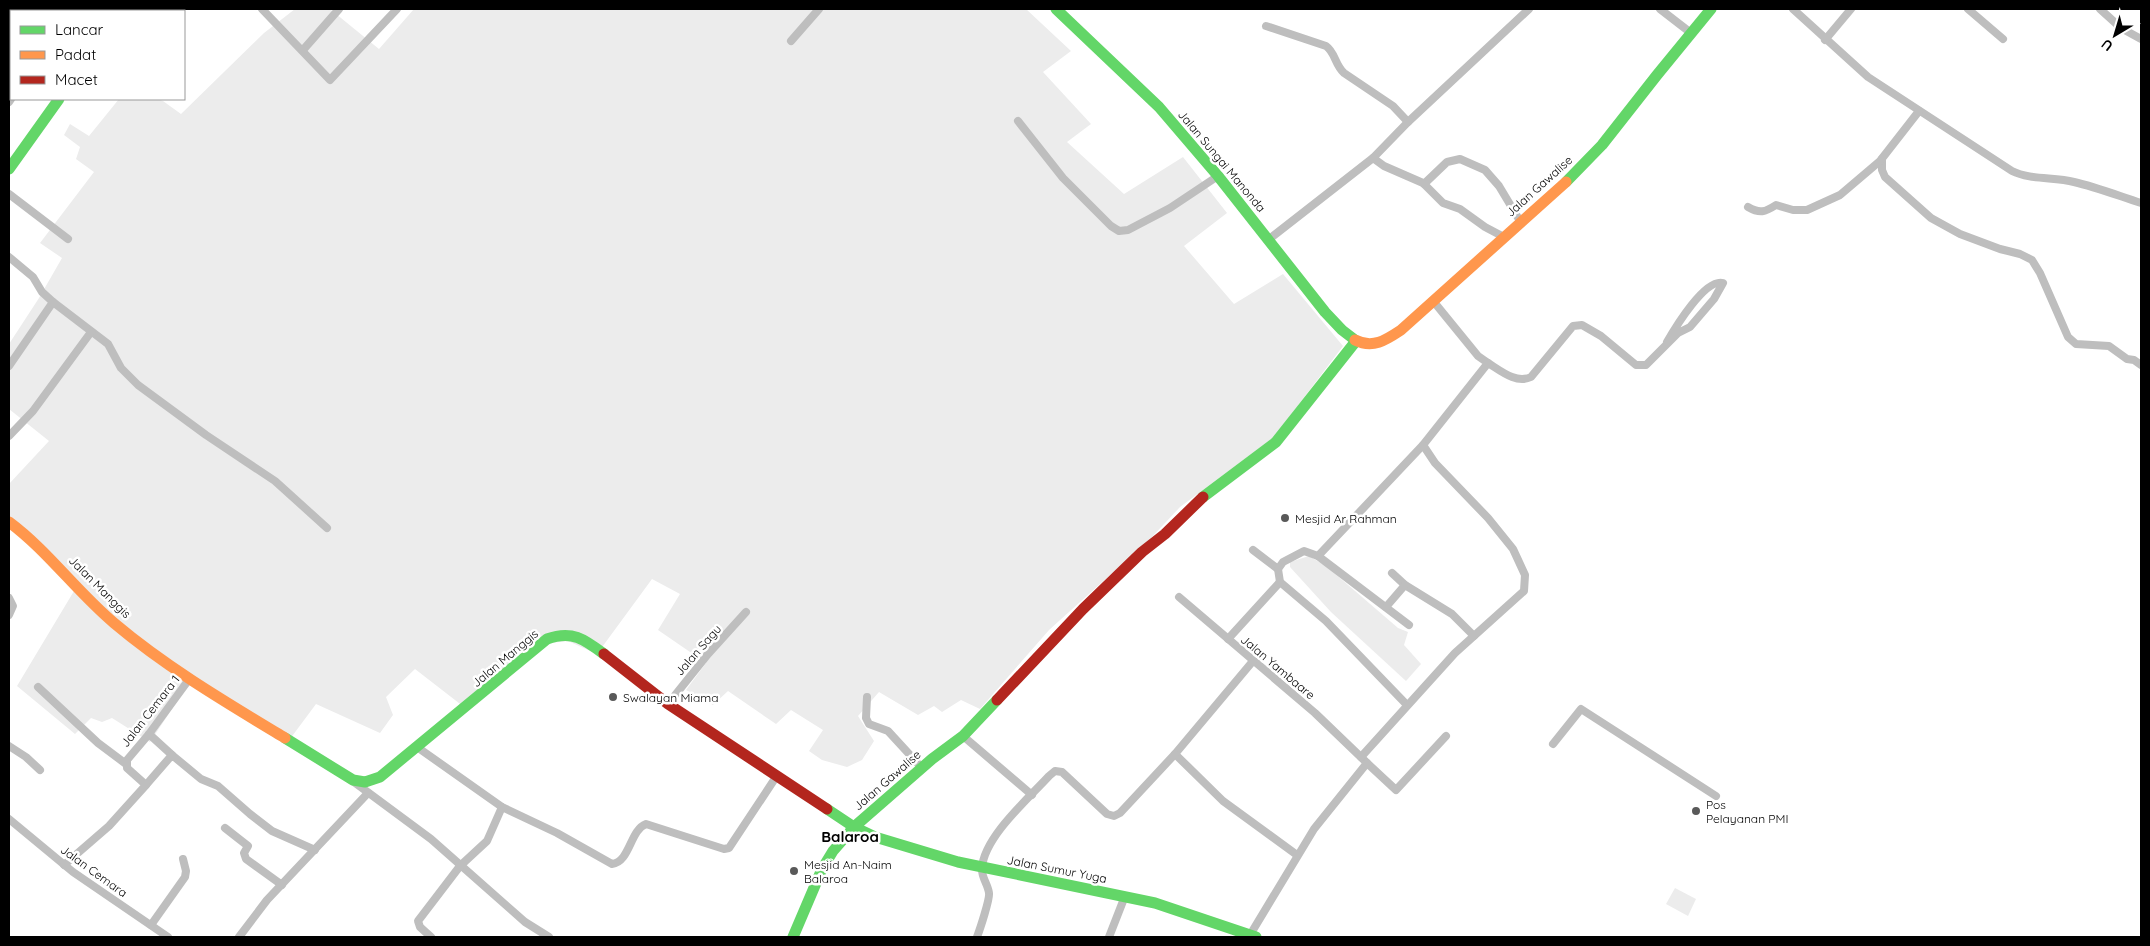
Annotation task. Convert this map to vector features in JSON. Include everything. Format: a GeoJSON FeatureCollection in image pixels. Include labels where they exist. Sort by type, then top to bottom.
{"type":"FeatureCollection","features":[{"type":"Feature","properties":{"kind":"street"},"geometry":{"type":"LineString","coordinates":[[262,9],[330,80],[397,9]]}},
{"type":"Feature","properties":{"kind":"street"},"geometry":{"type":"LineString","coordinates":[[303,50],[339,9]]}},
{"type":"Feature","properties":{"kind":"street"},"geometry":{"type":"LineString","coordinates":[[791,41],[819,9]]}},
{"type":"Feature","properties":{"kind":"street","name":"Jalan Sungai Manonda"},"geometry":{"type":"LineString","coordinates":[[1056,9],[1159,108],[1218,176],[1325,312],[1345,333],[1356,341]]}},
{"type":"Feature","properties":{"kind":"street"},"geometry":{"type":"LineString","coordinates":[[1268,240],[1373,158],[1408,122],[1530,9]]}},
{"type":"Feature","properties":{"kind":"street"},"geometry":{"type":"LineString","coordinates":[[1660,9],[1691,33]]}},
{"type":"Feature","properties":{"kind":"street","name":"Jalan Gawalise"},"geometry":{"type":"LineString","coordinates":[[793,937],[822,869],[833,851],[854,827],[922,768],[963,736],[1083,609],[1142,552],[1165,534],[1198,501],[1276,442],[1356,341],[1366,344],[1377,344],[1392,336],[1434,302],[1502,236],[1589,159],[1710,9]]}},
{"type":"Feature","properties":{"kind":"street"},"geometry":{"type":"LineString","coordinates":[[1793,9],[1868,77],[2017,174],[2075,182],[2141,203]]}},
{"type":"Feature","properties":{"kind":"street"},"geometry":{"type":"LineString","coordinates":[[1825,40],[1851,9]]}},
{"type":"Feature","properties":{"kind":"street"},"geometry":{"type":"LineString","coordinates":[[1968,9],[2003,39]]}},
{"type":"Feature","properties":{"kind":"street"},"geometry":{"type":"LineString","coordinates":[[2100,9],[2121,28],[2141,39]]}},
{"type":"Feature","properties":{"kind":"street"},"geometry":{"type":"LineString","coordinates":[[1266,26],[1326,46],[1330,49],[1338,66],[1344,73],[1392,106],[1408,122]]}},
{"type":"Feature","properties":{"kind":"street"},"geometry":{"type":"LineString","coordinates":[[9,168],[58,100]]}},
{"type":"Feature","properties":{"kind":"street"},"geometry":{"type":"LineString","coordinates":[[1748,207],[1756,212],[1764,212],[1776,205],[1793,210],[1807,210],[1840,195],[1882,159],[1919,111]]}},
{"type":"Feature","properties":{"kind":"street"},"geometry":{"type":"LineString","coordinates":[[1018,120],[1063,178],[1119,231],[1128,230],[1170,208],[1218,176]]}},
{"type":"Feature","properties":{"kind":"street"},"geometry":{"type":"LineString","coordinates":[[1373,158],[1388,168],[1424,184],[1442,203],[1460,208],[1485,227],[1502,236]]}},
{"type":"Feature","properties":{"kind":"street"},"geometry":{"type":"LineString","coordinates":[[1424,184],[1447,162],[1460,159],[1485,170],[1499,186],[1520,221]]}},
{"type":"Feature","properties":{"kind":"street"},"geometry":{"type":"LineString","coordinates":[[1882,159],[1882,170],[1885,177],[1931,218],[1960,234],[2000,249],[2020,254],[2032,260],[2040,273],[2068,338],[2076,344],[2109,346],[2127,359],[2134,360],[2141,365]]}},
{"type":"Feature","properties":{"kind":"street"},"geometry":{"type":"LineString","coordinates":[[9,194],[68,239]]}},
{"type":"Feature","properties":{"kind":"street"},"geometry":{"type":"LineString","coordinates":[[9,257],[38,282],[42,292],[53,302],[108,344],[121,368],[138,385],[206,435],[275,481],[327,528]]}},
{"type":"Feature","properties":{"kind":"street"},"geometry":{"type":"LineString","coordinates":[[1434,302],[1478,356],[1515,379],[1524,380],[1531,377],[1573,326],[1582,325],[1601,336],[1636,365],[1646,365],[1678,333],[1690,327],[1714,299],[1724,283],[1714,283],[1706,290],[1676,324],[1668,342]]}},
{"type":"Feature","properties":{"kind":"street"},"geometry":{"type":"LineString","coordinates":[[9,366],[53,302]]}},
{"type":"Feature","properties":{"kind":"street"},"geometry":{"type":"LineString","coordinates":[[9,436],[33,411],[91,332]]}},
{"type":"Feature","properties":{"kind":"street"},"geometry":{"type":"LineString","coordinates":[[1318,556],[1423,445],[1488,363]]}},
{"type":"Feature","properties":{"kind":"street"},"geometry":{"type":"LineString","coordinates":[[1253,936],[1297,856],[1320,820],[1406,705],[1474,636],[1524,591],[1525,575],[1513,549],[1488,518],[1435,464],[1423,445]]}},
{"type":"Feature","properties":{"kind":"street","name":"Jalan Manggis"},"geometry":{"type":"LineString","coordinates":[[9,522],[24,532],[46,552],[106,616],[190,678],[353,780],[431,839],[525,922],[549,937]]}},
{"type":"Feature","properties":{"kind":"street"},"geometry":{"type":"LineString","coordinates":[[1253,550],[1278,569],[1280,582],[1326,621],[1406,705]]}},
{"type":"Feature","properties":{"kind":"street"},"geometry":{"type":"LineString","coordinates":[[1278,569],[1283,562],[1304,551],[1318,556],[1409,625]]}},
{"type":"Feature","properties":{"kind":"street"},"geometry":{"type":"LineString","coordinates":[[1392,573],[1405,585],[1452,614],[1474,636]]}},
{"type":"Feature","properties":{"kind":"street"},"geometry":{"type":"LineString","coordinates":[[1228,639],[1280,582]]}},
{"type":"Feature","properties":{"kind":"street"},"geometry":{"type":"LineString","coordinates":[[1386,607],[1405,585]]}},
{"type":"Feature","properties":{"kind":"street"},"geometry":{"type":"LineString","coordinates":[[9,598],[13,606],[9,614]]}},
{"type":"Feature","properties":{"kind":"street","name":"Jalan Yambaare"},"geometry":{"type":"LineString","coordinates":[[1179,598],[1315,713],[1396,790],[1446,736]]}},
{"type":"Feature","properties":{"kind":"street","name":"Jalan Sagu"},"geometry":{"type":"LineString","coordinates":[[668,704],[708,654],[746,612]]}},
{"type":"Feature","properties":{"kind":"street","name":"Jalan Manggis"},"geometry":{"type":"LineString","coordinates":[[353,780],[359,782],[373,781],[417,747],[540,644],[558,635],[569,634],[593,646],[668,704],[854,827]]}},
{"type":"Feature","properties":{"kind":"street"},"geometry":{"type":"LineString","coordinates":[[977,937],[989,899],[989,891],[982,875],[982,867],[993,837],[1049,776],[1055,771],[1060,771],[1106,814],[1114,816],[1120,813],[1175,754],[1253,661]]}},
{"type":"Feature","properties":{"kind":"street","name":"Jalan Cemara 1"},"geometry":{"type":"LineString","coordinates":[[146,785],[127,768],[127,760],[149,734],[190,678]]}},
{"type":"Feature","properties":{"kind":"street"},"geometry":{"type":"LineString","coordinates":[[38,687],[98,743],[126,764]]}},
{"type":"Feature","properties":{"kind":"street"},"geometry":{"type":"LineString","coordinates":[[867,697],[866,718],[869,724],[888,731],[922,768]]}},
{"type":"Feature","properties":{"kind":"street"},"geometry":{"type":"LineString","coordinates":[[1554,744],[1581,709],[1716,796]]}},
{"type":"Feature","properties":{"kind":"street"},"geometry":{"type":"LineString","coordinates":[[149,734],[201,779],[218,786],[267,827],[280,835],[315,850]]}},
{"type":"Feature","properties":{"kind":"street"},"geometry":{"type":"LineString","coordinates":[[963,736],[1032,795]]}},
{"type":"Feature","properties":{"kind":"street"},"geometry":{"type":"LineString","coordinates":[[9,746],[26,757],[40,770]]}},
{"type":"Feature","properties":{"kind":"street"},"geometry":{"type":"LineString","coordinates":[[417,747],[502,808],[557,833],[610,863],[616,864],[640,828],[646,824],[729,848],[776,777]]}},
{"type":"Feature","properties":{"kind":"street"},"geometry":{"type":"LineString","coordinates":[[1175,754],[1222,802],[1297,856]]}},
{"type":"Feature","properties":{"kind":"street"},"geometry":{"type":"LineString","coordinates":[[64,865],[109,826],[172,755]]}},
{"type":"Feature","properties":{"kind":"street"},"geometry":{"type":"LineString","coordinates":[[239,937],[267,900],[368,793]]}},
{"type":"Feature","properties":{"kind":"street"},"geometry":{"type":"LineString","coordinates":[[430,937],[420,927],[418,921],[460,866],[487,841],[502,808]]}},
{"type":"Feature","properties":{"kind":"street","name":"Jalan Cemara"},"geometry":{"type":"LineString","coordinates":[[9,818],[64,865],[168,937]]}},
{"type":"Feature","properties":{"kind":"street","name":"Jalan Sumur Yuga"},"geometry":{"type":"LineString","coordinates":[[854,827],[888,842],[982,867],[1154,903],[1253,936]]}},
{"type":"Feature","properties":{"kind":"street"},"geometry":{"type":"LineString","coordinates":[[225,828],[248,846],[244,853],[246,859],[282,885]]}},
{"type":"Feature","properties":{"kind":"street"},"geometry":{"type":"LineString","coordinates":[[150,925],[185,877],[186,870],[183,859]]}},
{"type":"Feature","properties":{"kind":"street"},"geometry":{"type":"LineString","coordinates":[[1110,937],[1125,896]]}},
{"type":"Feature","properties":{"kind":"shaded area"},"geometry":{"type":"Polygon","coordinates":[[[295,9],[330,9],[379,49],[414,9],[1026,9],[1071,51],[1043,72],[1091,124],[1067,142],[1124,194],[1183,157],[1227,213],[1184,246],[1234,304],[1283,274],[1343,346],[1274,437],[1180,507],[1150,539],[1049,630],[980,709],[961,700],[942,712],[934,706],[918,715],[879,692],[858,716],[874,741],[862,760],[847,767],[822,760],[809,751],[823,730],[791,710],[776,724],[728,691],[713,705],[686,690],[706,663],[658,630],[680,594],[652,579],[597,654],[568,641],[532,645],[464,707],[415,669],[386,697],[393,715],[380,733],[316,704],[290,739],[192,679],[150,742],[112,718],[102,722],[91,718],[75,734],[17,686],[74,591],[64,570],[9,525],[9,484],[49,441],[9,409],[9,344],[62,258],[40,243],[94,172],[76,159],[80,147],[64,135],[70,124],[89,136],[118,100],[160,100],[181,114],[264,33],[295,9]]]}},
{"type":"Feature","properties":{"kind":"shaded area"},"geometry":{"type":"Polygon","coordinates":[[[1309,556],[1326,566],[1398,628],[1408,632],[1404,645],[1421,664],[1406,681],[1331,612],[1290,567],[1290,562],[1309,556]]]}},
{"type":"Feature","properties":{"kind":"shaded area"},"geometry":{"type":"Polygon","coordinates":[[[1675,888],[1696,899],[1688,916],[1666,904],[1675,888]]]}},
{"type":"Feature","properties":{"kind":"traffic: fast"},"geometry":{"type":"LineString","coordinates":[[1056,9],[1159,107],[1218,176],[1325,312],[1342,330],[1355,340]]}},
{"type":"Feature","properties":{"kind":"traffic: fast"},"geometry":{"type":"LineString","coordinates":[[1566,182],[1602,145],[1711,9]]}},
{"type":"Feature","properties":{"kind":"traffic: fast"},"geometry":{"type":"LineString","coordinates":[[9,169],[58,100]]}},
{"type":"Feature","properties":{"kind":"traffic: fast"},"geometry":{"type":"LineString","coordinates":[[1203,497],[1276,442],[1356,341]]}},
{"type":"Feature","properties":{"kind":"traffic: fast"},"geometry":{"type":"LineString","coordinates":[[285,738],[353,780],[365,782],[380,777],[547,639],[556,636],[571,636],[584,640],[604,654]]}},
{"type":"Feature","properties":{"kind":"traffic: fast"},"geometry":{"type":"LineString","coordinates":[[793,937],[822,869],[833,851],[854,827],[932,759],[963,736],[997,700]]}},
{"type":"Feature","properties":{"kind":"traffic: fast"},"geometry":{"type":"LineString","coordinates":[[827,809],[854,827],[875,837],[958,862],[1155,903],[1256,937]]}},
{"type":"Feature","properties":{"kind":"traffic: slow"},"geometry":{"type":"LineString","coordinates":[[1355,340],[1368,344],[1379,342],[1401,330],[1566,182]]}},
{"type":"Feature","properties":{"kind":"traffic: slow"},"geometry":{"type":"LineString","coordinates":[[9,522],[37,546],[100,611],[154,655],[285,738]]}},
{"type":"Feature","properties":{"kind":"traffic: jam"},"geometry":{"type":"LineString","coordinates":[[997,700],[1083,609],[1203,497]]}},
{"type":"Feature","properties":{"kind":"traffic: jam"},"geometry":{"type":"LineString","coordinates":[[604,654],[668,704],[827,809]]}},
{"type":"Feature","properties":{"kind":"place","name":"Mesjid Ar Rahman"},"geometry":{"type":"Point","coordinates":[1285,518]}},
{"type":"Feature","properties":{"kind":"place","name":"Swalayan Miama"},"geometry":{"type":"Point","coordinates":[613,697]}},
{"type":"Feature","properties":{"kind":"place","name":"Pos Pelayanan PMI"},"geometry":{"type":"Point","coordinates":[1696,811]}},
{"type":"Feature","properties":{"kind":"place","name":"Mesjid An-Naim Balaroa"},"geometry":{"type":"Point","coordinates":[794,871]}},
{"type":"Feature","properties":{"kind":"district","name":"Balaroa"},"geometry":{"type":"Point","coordinates":[850,836]}}]}
